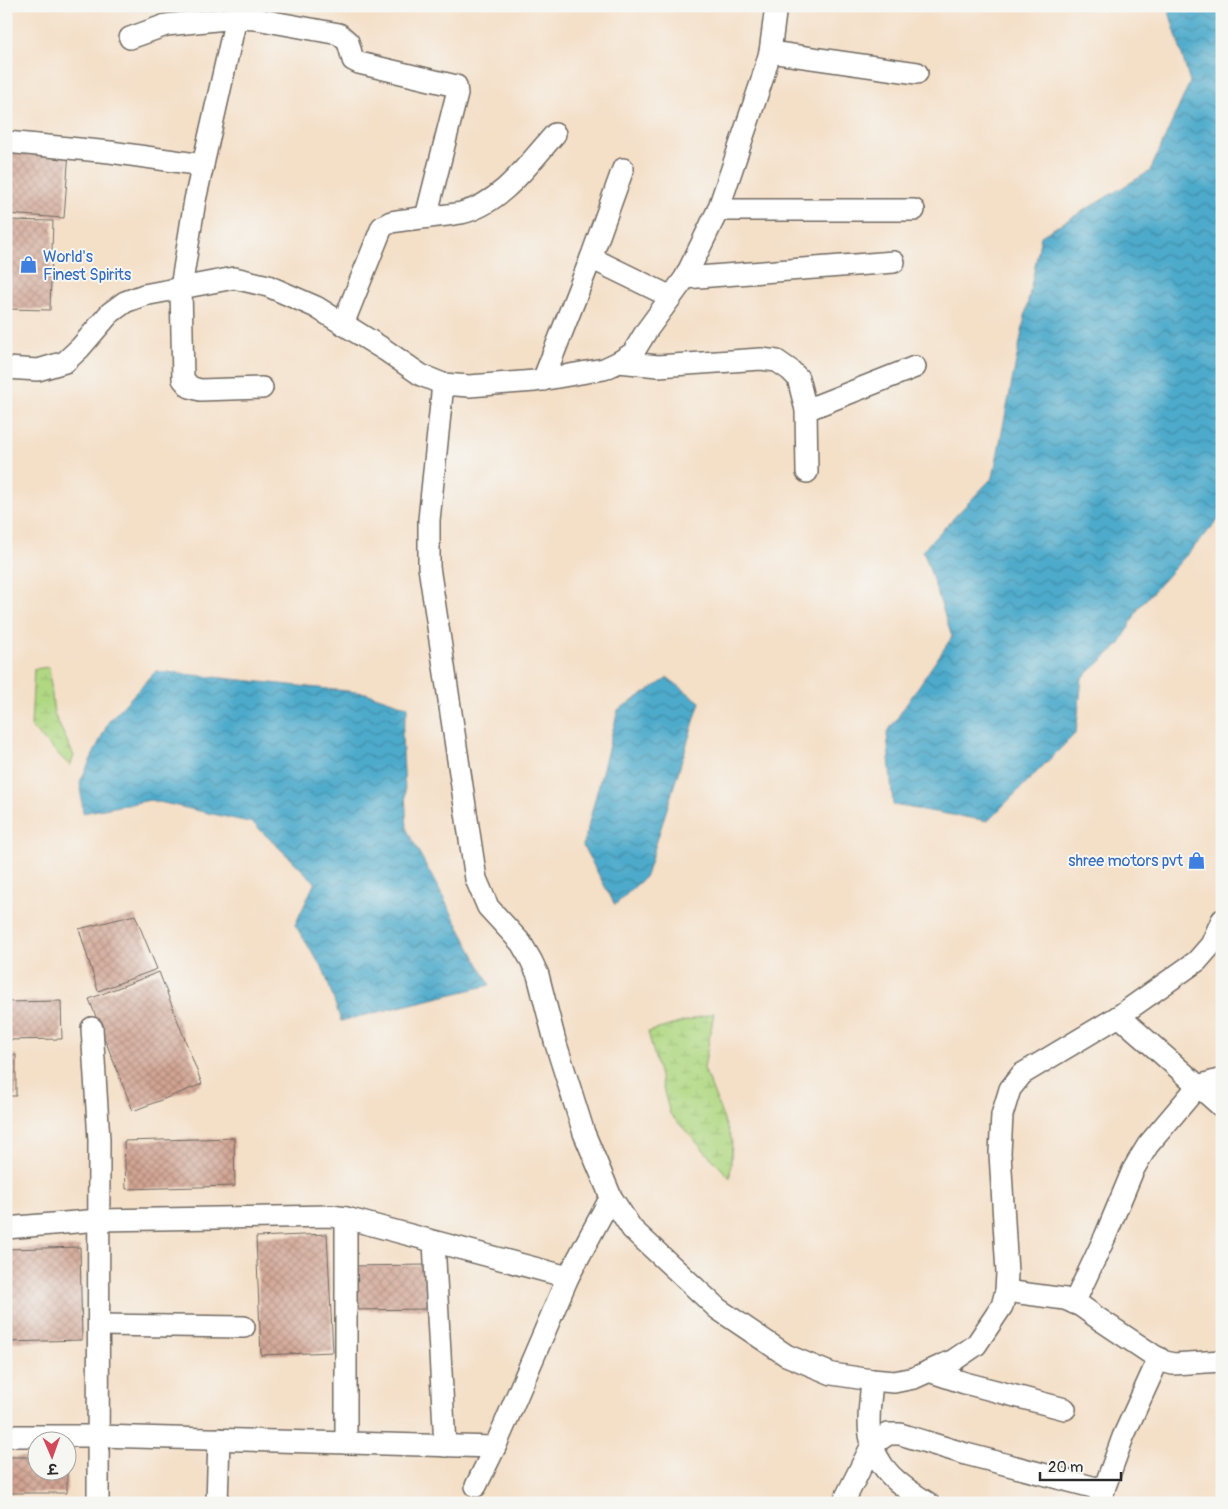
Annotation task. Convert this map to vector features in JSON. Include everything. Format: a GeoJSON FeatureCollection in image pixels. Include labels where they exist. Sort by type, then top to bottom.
{"type":"FeatureCollection","features":[{"type":"Feature","properties":{"kind":"street"},"geometry":{"type":"LineString","coordinates":[[6,368],[38,370],[65,362],[80,348],[110,313],[125,302],[144,295],[234,278],[268,286],[316,307],[421,375],[443,384],[469,386],[543,380],[604,369],[620,362],[633,353],[685,278],[718,210],[770,52],[776,6]]}},
{"type":"Feature","properties":{"kind":"street"},"geometry":{"type":"LineString","coordinates":[[130,38],[166,25],[236,18],[256,20],[339,34],[348,42],[353,60],[359,63],[456,86],[457,94],[426,217]]}},
{"type":"Feature","properties":{"kind":"street"},"geometry":{"type":"LineString","coordinates":[[236,18],[195,200],[181,288],[183,379],[190,387],[200,390],[262,388]]}},
{"type":"Feature","properties":{"kind":"street"},"geometry":{"type":"LineString","coordinates":[[770,52],[917,73]]}},
{"type":"Feature","properties":{"kind":"street"},"geometry":{"type":"LineString","coordinates":[[343,324],[382,227],[391,222],[462,212],[481,206],[506,188],[555,134]]}},
{"type":"Feature","properties":{"kind":"street"},"geometry":{"type":"LineString","coordinates":[[6,142],[110,152],[203,165]]}},
{"type":"Feature","properties":{"kind":"street"},"geometry":{"type":"LineString","coordinates":[[543,380],[591,258],[623,169]]}},
{"type":"Feature","properties":{"kind":"street"},"geometry":{"type":"LineString","coordinates":[[718,210],[914,210]]}},
{"type":"Feature","properties":{"kind":"street"},"geometry":{"type":"LineString","coordinates":[[591,258],[672,297]]}},
{"type":"Feature","properties":{"kind":"street"},"geometry":{"type":"LineString","coordinates":[[685,278],[894,262]]}},
{"type":"Feature","properties":{"kind":"street"},"geometry":{"type":"LineString","coordinates":[[620,362],[658,366],[761,359],[777,361],[798,378],[806,410],[807,472]]}},
{"type":"Feature","properties":{"kind":"street"},"geometry":{"type":"LineString","coordinates":[[806,410],[915,367]]}},
{"type":"Feature","properties":{"kind":"street"},"geometry":{"type":"LineString","coordinates":[[443,384],[429,520],[429,567],[476,879],[488,907],[521,943],[538,975],[555,1041],[584,1133],[611,1197],[632,1229],[718,1309],[786,1355],[832,1374],[872,1380],[894,1382],[914,1378],[954,1360],[976,1344],[1002,1306],[1006,1291],[1007,1272],[1000,1153],[1002,1115],[1010,1089],[1022,1074],[1119,1016],[1197,961],[1212,945],[1222,920]]}},
{"type":"Feature","properties":{"kind":"street"},"geometry":{"type":"LineString","coordinates":[[1119,1016],[1222,1107]]}},
{"type":"Feature","properties":{"kind":"street"},"geometry":{"type":"LineString","coordinates":[[92,1028],[99,1140],[98,1503]]}},
{"type":"Feature","properties":{"kind":"street"},"geometry":{"type":"LineString","coordinates":[[1074,1303],[1106,1236],[1133,1170],[1148,1145],[1198,1086],[1222,1079]]}},
{"type":"Feature","properties":{"kind":"street"},"geometry":{"type":"LineString","coordinates":[[476,1486],[495,1447],[568,1277],[611,1197]]}},
{"type":"Feature","properties":{"kind":"street"},"geometry":{"type":"LineString","coordinates":[[6,1228],[99,1220],[331,1216],[346,1218],[568,1277]]}},
{"type":"Feature","properties":{"kind":"street"},"geometry":{"type":"LineString","coordinates":[[346,1218],[346,1443]]}},
{"type":"Feature","properties":{"kind":"street"},"geometry":{"type":"LineString","coordinates":[[434,1242],[445,1446]]}},
{"type":"Feature","properties":{"kind":"street"},"geometry":{"type":"LineString","coordinates":[[1006,1291],[1064,1298],[1081,1306],[1099,1320],[1159,1358],[1173,1364],[1222,1360]]}},
{"type":"Feature","properties":{"kind":"street"},"geometry":{"type":"LineString","coordinates":[[99,1324],[244,1327]]}},
{"type":"Feature","properties":{"kind":"street"},"geometry":{"type":"LineString","coordinates":[[843,1503],[872,1445],[888,1434],[900,1434],[1102,1496],[1123,1437],[1159,1358]]}},
{"type":"Feature","properties":{"kind":"street"},"geometry":{"type":"LineString","coordinates":[[929,1371],[964,1383],[1065,1409]]}},
{"type":"Feature","properties":{"kind":"street"},"geometry":{"type":"LineString","coordinates":[[872,1380],[870,1433],[876,1456],[894,1480],[928,1503]]}},
{"type":"Feature","properties":{"kind":"street"},"geometry":{"type":"LineString","coordinates":[[6,1436],[98,1436],[495,1447]]}},
{"type":"Feature","properties":{"kind":"street"},"geometry":{"type":"LineString","coordinates":[[217,1503],[219,1439]]}},
{"type":"Feature","properties":{"kind":"green space"},"geometry":{"type":"Polygon","coordinates":[[[49,667],[54,714],[74,756],[70,766],[31,727],[34,669],[49,667]]]}},
{"type":"Feature","properties":{"kind":"green space"},"geometry":{"type":"Polygon","coordinates":[[[714,1013],[704,1068],[732,1141],[730,1178],[670,1114],[648,1032],[714,1013]]]}},
{"type":"Feature","properties":{"kind":"water"},"geometry":{"type":"Polygon","coordinates":[[[1170,6],[1222,6],[1222,516],[1139,607],[1120,644],[1082,678],[1076,733],[988,821],[893,805],[887,733],[952,637],[923,550],[993,477],[1041,236],[1150,171],[1190,82],[1168,8],[1170,6]]]}},
{"type":"Feature","properties":{"kind":"water"},"geometry":{"type":"Polygon","coordinates":[[[156,671],[366,693],[408,707],[402,734],[407,830],[490,985],[341,1021],[324,971],[295,925],[315,882],[253,823],[150,800],[83,813],[80,782],[109,721],[156,671]]]}},
{"type":"Feature","properties":{"kind":"water"},"geometry":{"type":"Polygon","coordinates":[[[668,678],[700,702],[646,876],[615,905],[583,846],[618,710],[668,678]]]}},
{"type":"Feature","properties":{"kind":"building"},"geometry":{"type":"Polygon","coordinates":[[[6,147],[69,151],[64,218],[6,214],[6,147]]]}},
{"type":"Feature","properties":{"kind":"building","name":"World's Finest Spirits"},"geometry":{"type":"Polygon","coordinates":[[[6,220],[53,221],[50,310],[6,309],[6,220]]]}},
{"type":"Feature","properties":{"kind":"building"},"geometry":{"type":"Polygon","coordinates":[[[135,915],[157,969],[98,991],[79,929],[135,915]]]}},
{"type":"Feature","properties":{"kind":"building"},"geometry":{"type":"Polygon","coordinates":[[[159,972],[202,1084],[133,1111],[89,999],[159,972]]]}},
{"type":"Feature","properties":{"kind":"building"},"geometry":{"type":"Polygon","coordinates":[[[61,1001],[62,1039],[6,1040],[6,1002],[61,1001]]]}},
{"type":"Feature","properties":{"kind":"building"},"geometry":{"type":"Polygon","coordinates":[[[16,1055],[16,1096],[6,1096],[6,1056],[16,1055]]]}},
{"type":"Feature","properties":{"kind":"building"},"geometry":{"type":"Polygon","coordinates":[[[234,1138],[235,1186],[126,1189],[124,1141],[234,1138]]]}},
{"type":"Feature","properties":{"kind":"building"},"geometry":{"type":"Polygon","coordinates":[[[327,1234],[333,1352],[261,1355],[256,1237],[327,1234]]]}},
{"type":"Feature","properties":{"kind":"building"},"geometry":{"type":"Polygon","coordinates":[[[80,1247],[82,1340],[6,1342],[6,1249],[80,1247]]]}},
{"type":"Feature","properties":{"kind":"building"},"geometry":{"type":"Polygon","coordinates":[[[428,1265],[429,1309],[349,1310],[348,1266],[428,1265]]]}},
{"type":"Feature","properties":{"kind":"building"},"geometry":{"type":"Polygon","coordinates":[[[6,1457],[28,1457],[28,1482],[67,1482],[67,1493],[6,1493],[6,1457]]]}},
{"type":"Feature","properties":{"kind":"place","name":"World's Finest Spirits"},"geometry":{"type":"Point","coordinates":[29,265]}},
{"type":"Feature","properties":{"kind":"place","name":"shree motors pvt"},"geometry":{"type":"Point","coordinates":[1197,860]}}]}
